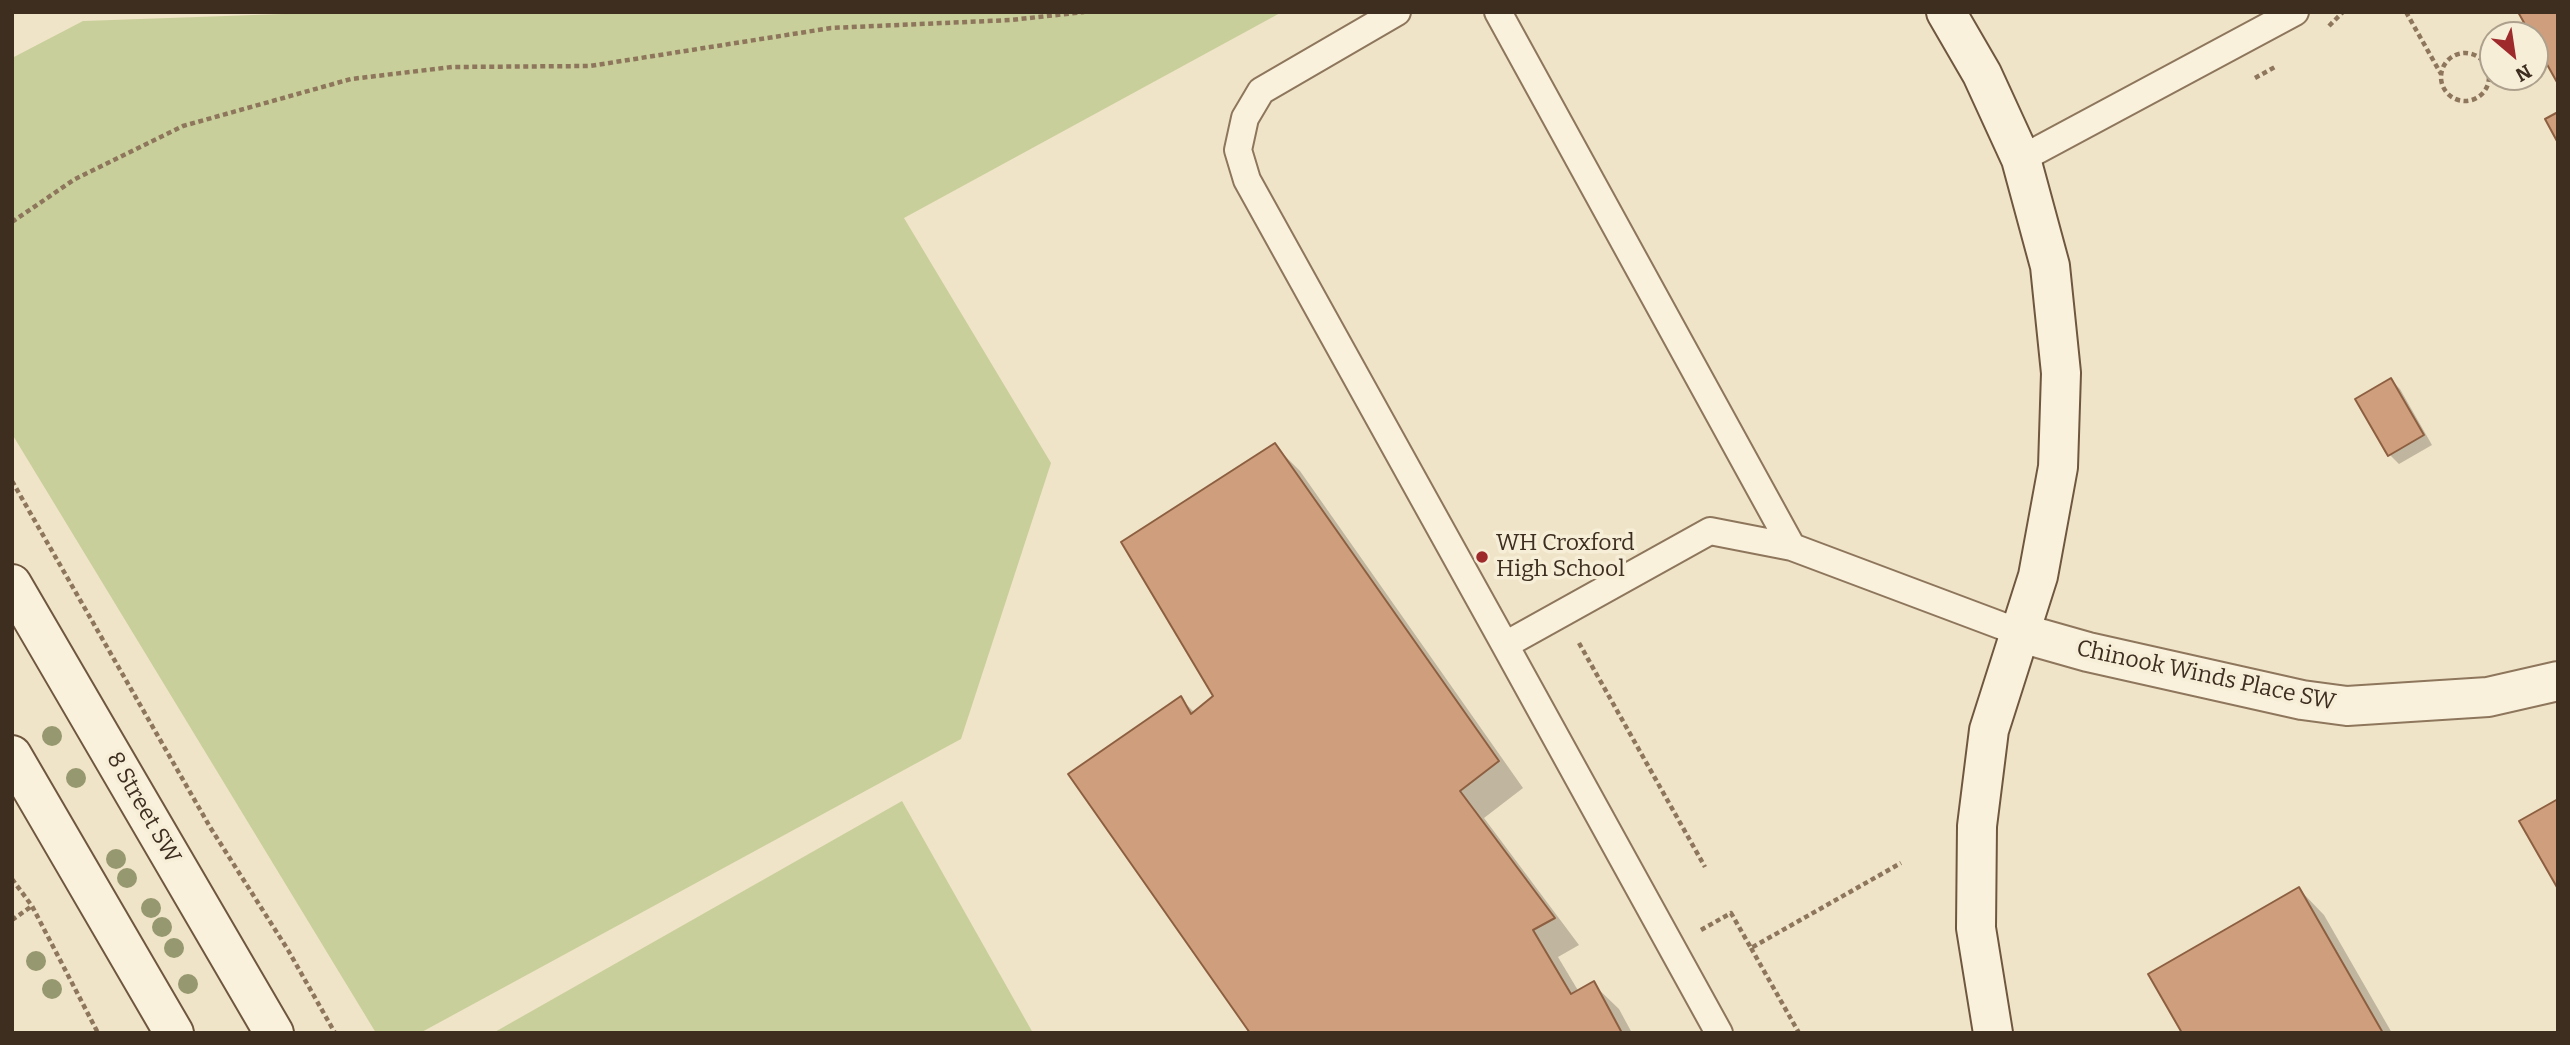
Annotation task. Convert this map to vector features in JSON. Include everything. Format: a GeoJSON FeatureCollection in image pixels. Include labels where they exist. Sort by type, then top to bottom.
{"type":"FeatureCollection","features":[{"type":"Feature","properties":{"kind":"street"},"geometry":{"type":"LineString","coordinates":[[1946,12],[1982,74],[2021,159],[2050,266],[2061,373],[2058,467],[2038,576],[1989,730],[1977,826],[1976,928],[1993,1033]]}},
{"type":"Feature","properties":{"kind":"street","name":"8 Street SW"},"geometry":{"type":"LineString","coordinates":[[12,584],[274,1033]]}},
{"type":"Feature","properties":{"kind":"street","name":"Chinook Winds Place SW"},"geometry":{"type":"LineString","coordinates":[[2021,633],[2088,652],[2302,700],[2347,706],[2488,696],[2558,681]]}},
{"type":"Feature","properties":{"kind":"street"},"geometry":{"type":"LineString","coordinates":[[12,755],[174,1033]]}},
{"type":"Feature","properties":{"kind":"lane"},"geometry":{"type":"LineString","coordinates":[[1397,12],[1261,91],[1245,118],[1238,150],[1247,180],[1719,1033]]}},
{"type":"Feature","properties":{"kind":"lane"},"geometry":{"type":"LineString","coordinates":[[1498,12],[1792,547]]}},
{"type":"Feature","properties":{"kind":"lane"},"geometry":{"type":"LineString","coordinates":[[2021,159],[2295,12]]}},
{"type":"Feature","properties":{"kind":"lane"},"geometry":{"type":"LineString","coordinates":[[1505,645],[1710,531],[1792,547],[2021,633]]}},
{"type":"Feature","properties":{"kind":"path"},"geometry":{"type":"LineString","coordinates":[[12,222],[75,179],[183,126],[351,79],[452,66],[590,66],[831,28],[1012,20],[1084,12]]}},
{"type":"Feature","properties":{"kind":"path"},"geometry":{"type":"LineString","coordinates":[[2406,12],[2441,74],[2447,94],[2462,102],[2479,98],[2489,85],[2490,76],[2484,61],[2469,53],[2452,56],[2441,74]]}},
{"type":"Feature","properties":{"kind":"path"},"geometry":{"type":"LineString","coordinates":[[12,481],[211,827],[288,950],[335,1033]]}},
{"type":"Feature","properties":{"kind":"path"},"geometry":{"type":"LineString","coordinates":[[1589,634],[1578,641],[1705,867]]}},
{"type":"Feature","properties":{"kind":"path"},"geometry":{"type":"LineString","coordinates":[[1751,948],[1900,863]]}},
{"type":"Feature","properties":{"kind":"path"},"geometry":{"type":"LineString","coordinates":[[12,879],[32,906],[98,1033]]}},
{"type":"Feature","properties":{"kind":"path"},"geometry":{"type":"LineString","coordinates":[[12,920],[32,906]]}},
{"type":"Feature","properties":{"kind":"path"},"geometry":{"type":"LineString","coordinates":[[1696,933],[1731,913],[1799,1033]]}},
{"type":"Feature","properties":{"kind":"green space"},"geometry":{"type":"Polygon","coordinates":[[[339,12],[1282,12],[904,218],[1051,463],[961,739],[420,1033],[376,1033],[12,434],[12,58],[83,21],[339,12]]]}},
{"type":"Feature","properties":{"kind":"green space"},"geometry":{"type":"Polygon","coordinates":[[[902,801],[1033,1033],[493,1033],[902,801]]]}},
{"type":"Feature","properties":{"kind":"building"},"geometry":{"type":"Polygon","coordinates":[[[2518,12],[2558,12],[2558,84],[2549,68],[2549,21],[2523,21],[2518,12]]]}},
{"type":"Feature","properties":{"kind":"building"},"geometry":{"type":"Polygon","coordinates":[[[2558,112],[2558,143],[2545,119],[2558,112]]]}},
{"type":"Feature","properties":{"kind":"building"},"geometry":{"type":"Polygon","coordinates":[[[2391,378],[2424,435],[2388,456],[2355,399],[2391,378]]]}},
{"type":"Feature","properties":{"kind":"building"},"geometry":{"type":"Polygon","coordinates":[[[1275,443],[1499,761],[1460,791],[1555,918],[1533,930],[1571,994],[1594,981],[1622,1033],[1250,1033],[1068,774],[1181,696],[1191,714],[1213,696],[1121,542],[1275,443]]]}},
{"type":"Feature","properties":{"kind":"building"},"geometry":{"type":"Polygon","coordinates":[[[2558,799],[2558,889],[2519,821],[2558,799]]]}},
{"type":"Feature","properties":{"kind":"building"},"geometry":{"type":"Polygon","coordinates":[[[2299,887],[2383,1033],[2182,1033],[2148,974],[2299,887]]]}},
{"type":"Feature","properties":{"kind":"place","name":"WH Croxford High School"},"geometry":{"type":"Point","coordinates":[1482,557]}}]}
